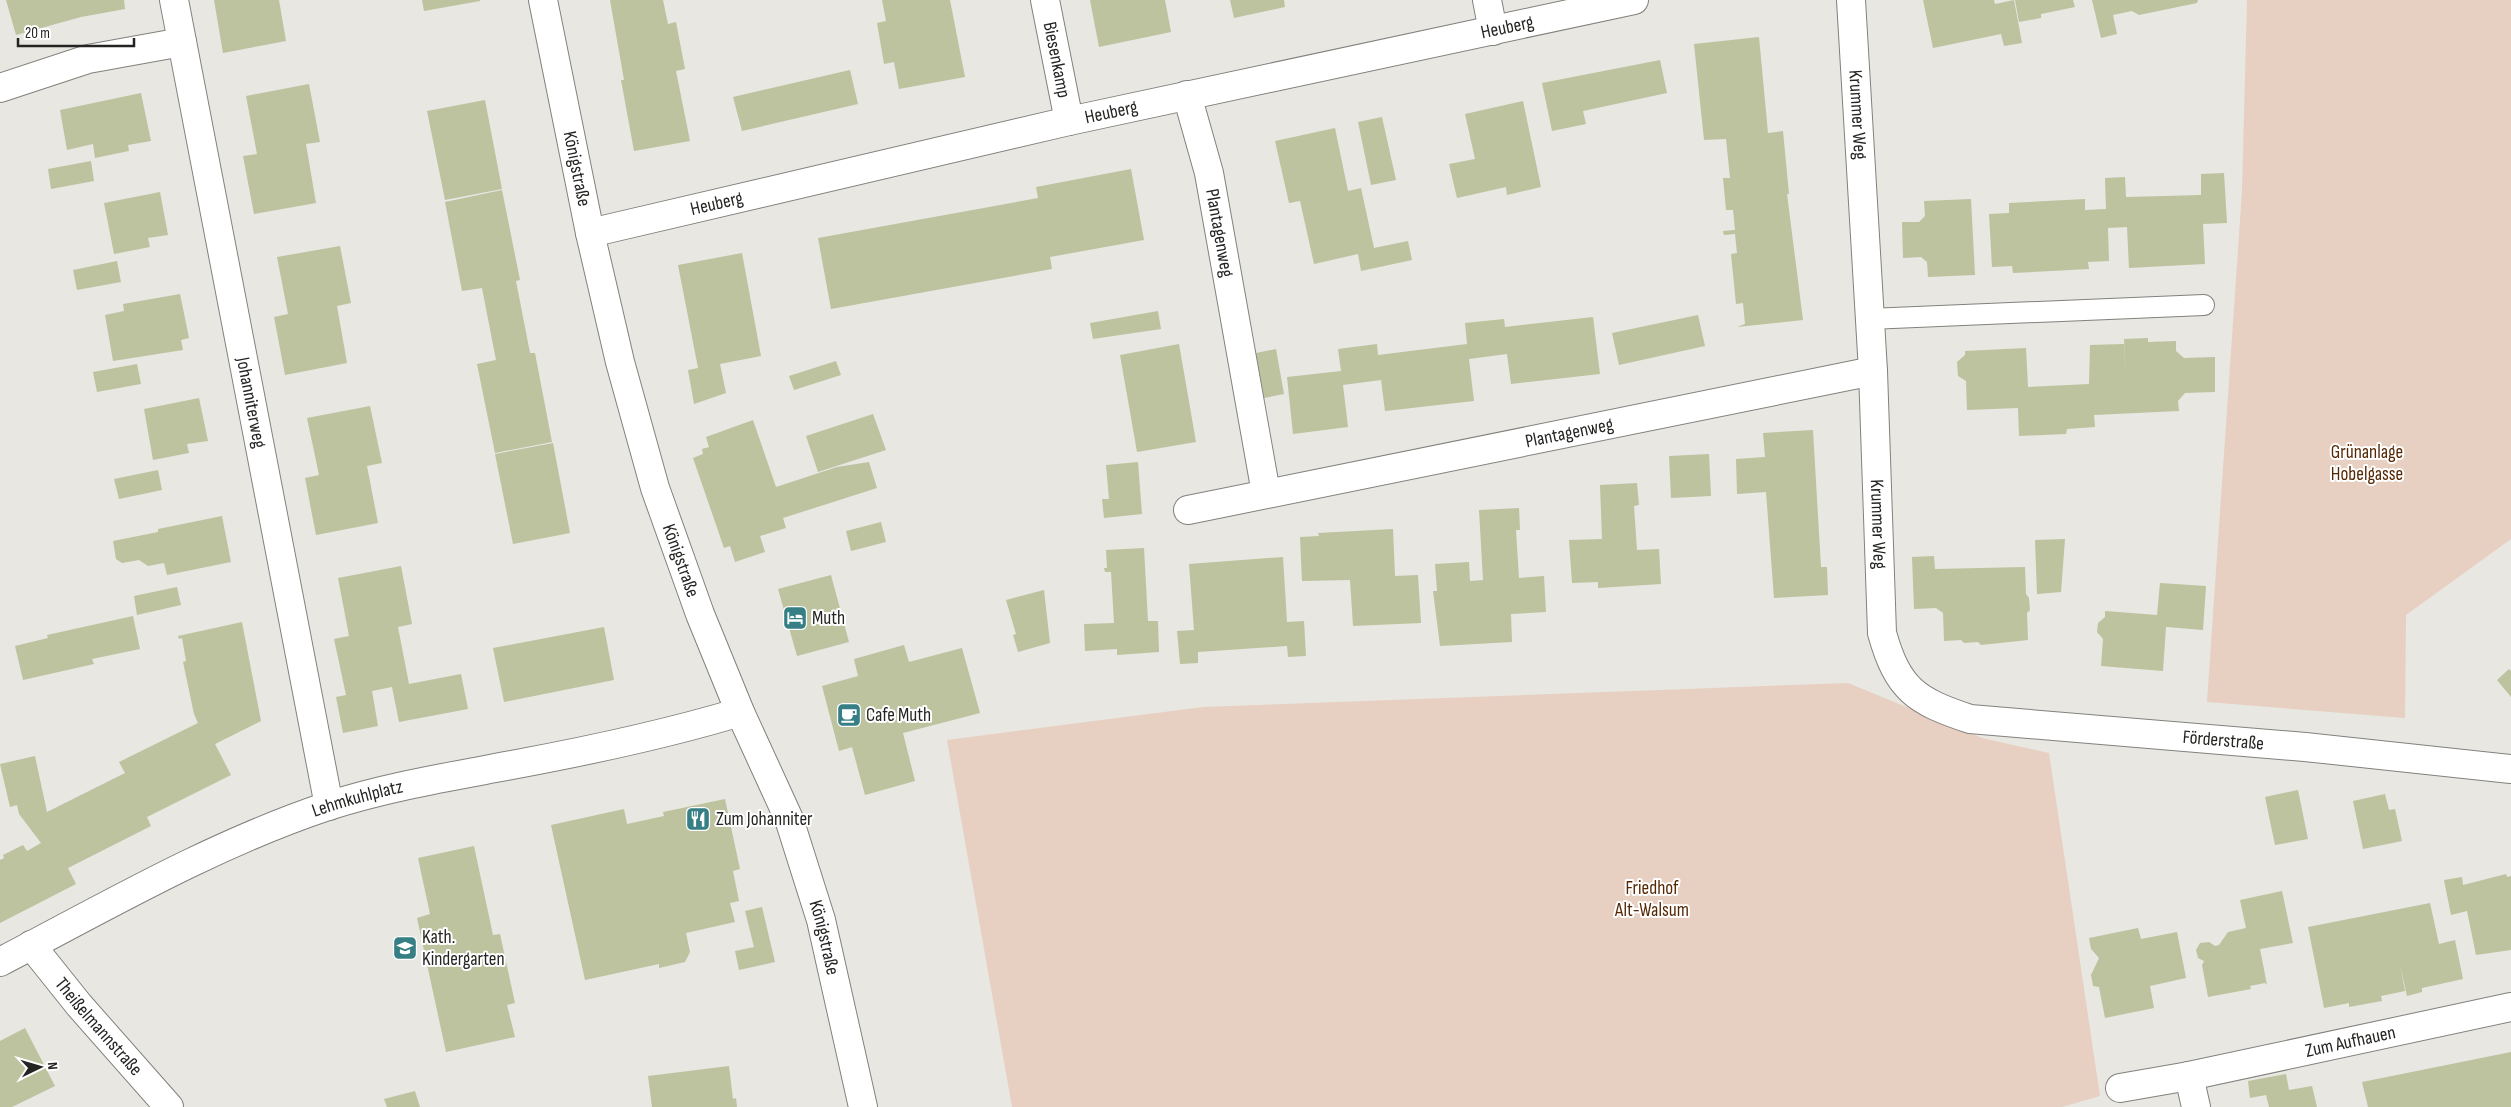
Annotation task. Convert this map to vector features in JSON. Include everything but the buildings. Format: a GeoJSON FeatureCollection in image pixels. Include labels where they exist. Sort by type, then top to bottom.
{"type":"FeatureCollection","features":[{"type":"Feature","properties":{"kind":"street","name":"Johanniterweg"},"geometry":{"type":"LineString","coordinates":[[174,0],[329,806]]}},
{"type":"Feature","properties":{"kind":"street","name":"Königstraße"},"geometry":{"type":"LineString","coordinates":[[543,0],[590,233],[620,362],[655,488],[700,614],[740,712],[789,819],[821,920],[863,1107]]}},
{"type":"Feature","properties":{"kind":"street","name":"Biesenkamp"},"geometry":{"type":"LineString","coordinates":[[1045,0],[1069,121]]}},
{"type":"Feature","properties":{"kind":"street"},"geometry":{"type":"LineString","coordinates":[[1487,0],[1493,30]]}},
{"type":"Feature","properties":{"kind":"street","name":"Heuberg"},"geometry":{"type":"LineString","coordinates":[[590,233],[1069,121],[1634,0]]}},
{"type":"Feature","properties":{"kind":"street","name":"Krummer Weg"},"geometry":{"type":"LineString","coordinates":[[1851,0],[1872,371],[1882,633],[1889,660],[1906,688],[1936,708]]}},
{"type":"Feature","properties":{"kind":"street"},"geometry":{"type":"LineString","coordinates":[[0,88],[88,59],[182,42]]}},
{"type":"Feature","properties":{"kind":"street","name":"Plantagenweg"},"geometry":{"type":"LineString","coordinates":[[1187,95],[1209,173],[1266,493]]}},
{"type":"Feature","properties":{"kind":"street","name":"Plantagenweg"},"geometry":{"type":"LineString","coordinates":[[1188,510],[1872,371]]}},
{"type":"Feature","properties":{"kind":"street","name":"Förderstraße"},"geometry":{"type":"LineString","coordinates":[[1936,708],[1980,720],[2305,747],[2511,769]]}},
{"type":"Feature","properties":{"kind":"street","name":"Lehmkuhlplatz"},"geometry":{"type":"LineString","coordinates":[[0,962],[242,840],[329,806],[423,781],[561,756],[688,728],[740,712]]}},
{"type":"Feature","properties":{"kind":"street","name":"Theißelmannstraße"},"geometry":{"type":"LineString","coordinates":[[32,945],[79,1004],[169,1107]]}},
{"type":"Feature","properties":{"kind":"street","name":"Zum Aufhauen"},"geometry":{"type":"LineString","coordinates":[[2120,1088],[2189,1076],[2511,1007]]}},
{"type":"Feature","properties":{"kind":"street"},"geometry":{"type":"LineString","coordinates":[[2189,1076],[2196,1107]]}},
{"type":"Feature","properties":{"kind":"lane"},"geometry":{"type":"LineString","coordinates":[[1869,320],[2204,305]]}},
{"type":"Feature","properties":{"kind":"green space","name":"Grünanlage Hobelgasse"},"geometry":{"type":"Polygon","coordinates":[[[2247,0],[2511,0],[2511,539],[2406,615],[2405,718],[2207,702],[2242,191],[2247,0]]]}},
{"type":"Feature","properties":{"kind":"green space","name":"Friedhof Alt-Walsum"},"geometry":{"type":"Polygon","coordinates":[[[1848,683],[1982,738],[2049,753],[2100,1096],[2062,1107],[1012,1107],[947,740],[1203,707],[1848,683]]]}},
{"type":"Feature","properties":{"kind":"place","name":"Muth"},"geometry":{"type":"Point","coordinates":[795,618]}},
{"type":"Feature","properties":{"kind":"place","name":"Cafe Muth"},"geometry":{"type":"Point","coordinates":[849,715]}},
{"type":"Feature","properties":{"kind":"place","name":"Zum Johanniter"},"geometry":{"type":"Point","coordinates":[698,819]}},
{"type":"Feature","properties":{"kind":"place","name":"Kath. Kindergarten"},"geometry":{"type":"Point","coordinates":[405,948]}}]}
